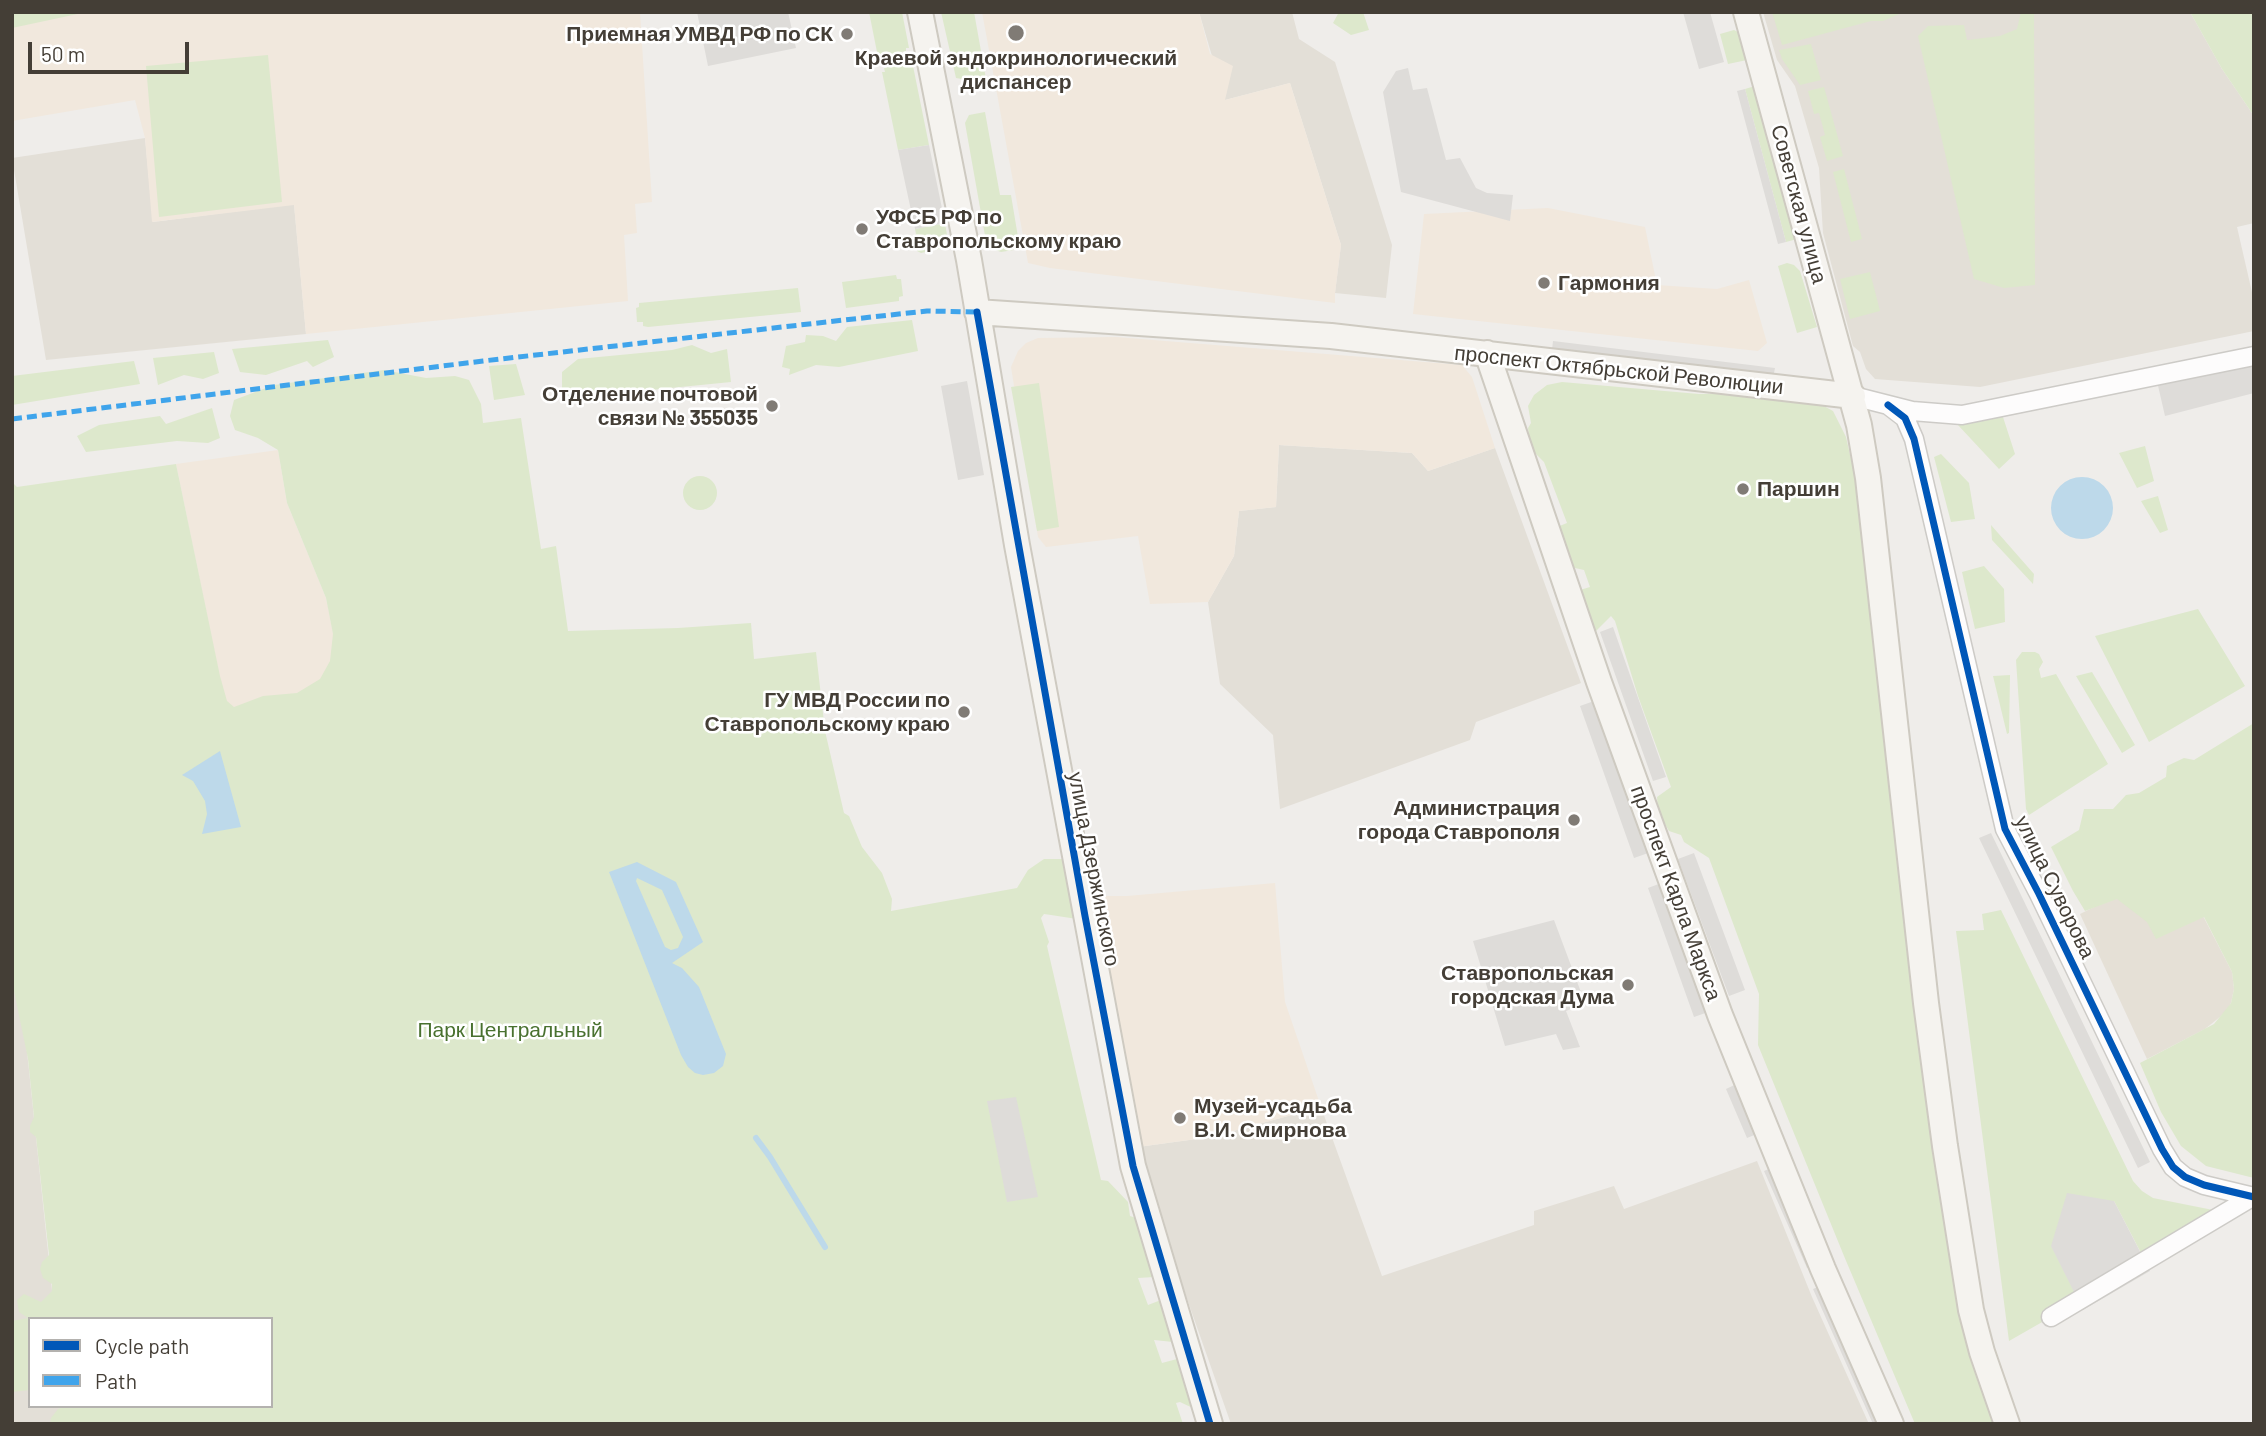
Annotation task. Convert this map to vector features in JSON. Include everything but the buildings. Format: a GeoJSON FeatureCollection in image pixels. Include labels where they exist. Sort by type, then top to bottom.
{"type":"FeatureCollection","features":[{"type":"Feature","properties":{"kind":"main road","name":"улица Дзержинского"},"geometry":{"type":"LineString","coordinates":[[920,12],[977,312],[1077,875],[1133,1166],[1210,1424]]}},
{"type":"Feature","properties":{"kind":"main road","name":"Советская улица"},"geometry":{"type":"LineString","coordinates":[[1746,12],[1825,304],[1853,396]]}},
{"type":"Feature","properties":{"kind":"main road","name":"проспект Октябрьской Революции"},"geometry":{"type":"LineString","coordinates":[[977,312],[1331,336],[1853,396]]}},
{"type":"Feature","properties":{"kind":"main road","name":"проспект Карла Маркса"},"geometry":{"type":"LineString","coordinates":[[1487,353],[1600,682],[1720,1015],[1809,1234],[1891,1424]]}},
{"type":"Feature","properties":{"kind":"main road"},"geometry":{"type":"LineString","coordinates":[[1853,396],[1868,478],[1926,1003],[1960,1249],[1982,1352],[2007,1424]]}},
{"type":"Feature","properties":{"kind":"street","name":"проспект Октябрьской Революции"},"geometry":{"type":"LineString","coordinates":[[1853,396],[1912,411],[1962,415],[2254,356]]}},
{"type":"Feature","properties":{"kind":"street","name":"улица Суворова"},"geometry":{"type":"LineString","coordinates":[[1888,405],[1905,418],[1914,439],[2005,829],[2173,1167],[2185,1177],[2204,1185],[2253,1197]]}},
{"type":"Feature","properties":{"kind":"street"},"geometry":{"type":"LineString","coordinates":[[2051,1317],[2253,1197]]}},
{"type":"Feature","properties":{"kind":"shaded area"},"geometry":{"type":"Polygon","coordinates":[[[12,12],[640,12],[652,202],[635,204],[637,233],[624,235],[628,301],[306,334],[294,205],[152,222],[145,138],[135,100],[12,121],[12,12]]]}},
{"type":"Feature","properties":{"kind":"shaded area"},"geometry":{"type":"Polygon","coordinates":[[[697,12],[788,12],[796,48],[708,66],[697,12]]]}},
{"type":"Feature","properties":{"kind":"shaded area"},"geometry":{"type":"Polygon","coordinates":[[[982,12],[1199,12],[1210,54],[1233,66],[1225,100],[1290,83],[1341,245],[1335,303],[1050,268],[1028,263],[982,12]]]}},
{"type":"Feature","properties":{"kind":"shaded area"},"geometry":{"type":"Polygon","coordinates":[[[1199,12],[1292,12],[1299,39],[1335,62],[1392,245],[1386,298],[1335,293],[1341,245],[1290,83],[1225,100],[1199,12]]]}},
{"type":"Feature","properties":{"kind":"shaded area"},"geometry":{"type":"Polygon","coordinates":[[[1683,12],[1710,12],[1724,62],[1699,69],[1683,12]]]}},
{"type":"Feature","properties":{"kind":"shaded area"},"geometry":{"type":"Polygon","coordinates":[[[1763,12],[2190,12],[2222,69],[2254,116],[2254,223],[2237,227],[2254,301],[2254,331],[1980,387],[1875,379],[1866,369],[1860,352],[1853,346],[1823,233],[1819,168],[1795,86],[1777,60],[1763,12]]]}},
{"type":"Feature","properties":{"kind":"shaded area"},"geometry":{"type":"Polygon","coordinates":[[[1408,68],[1413,90],[1427,88],[1446,160],[1460,158],[1476,188],[1487,193],[1513,195],[1510,221],[1401,192],[1383,92],[1396,71],[1408,68]]]}},
{"type":"Feature","properties":{"kind":"shaded area"},"geometry":{"type":"Polygon","coordinates":[[[1745,89],[1786,242],[1778,244],[1737,91],[1745,89]]]}},
{"type":"Feature","properties":{"kind":"shaded area"},"geometry":{"type":"Polygon","coordinates":[[[145,138],[153,222],[294,204],[306,334],[46,360],[12,158],[145,138]]]}},
{"type":"Feature","properties":{"kind":"shaded area"},"geometry":{"type":"Polygon","coordinates":[[[929,145],[945,223],[915,229],[898,150],[929,145]]]}},
{"type":"Feature","properties":{"kind":"shaded area"},"geometry":{"type":"Polygon","coordinates":[[[1548,208],[1645,227],[1657,285],[1717,289],[1749,280],[1767,343],[1758,351],[1413,314],[1424,214],[1548,208]]]}},
{"type":"Feature","properties":{"kind":"shaded area"},"geometry":{"type":"Polygon","coordinates":[[[1116,337],[1462,365],[1472,377],[1495,448],[1428,471],[1412,453],[1279,445],[1276,507],[1239,511],[1234,556],[1208,602],[1150,604],[1138,536],[1046,547],[1038,537],[1011,367],[1018,351],[1026,343],[1038,338],[1116,337]]]}},
{"type":"Feature","properties":{"kind":"shaded area"},"geometry":{"type":"Polygon","coordinates":[[[1553,341],[1775,368],[1773,378],[1552,350],[1553,341]]]}},
{"type":"Feature","properties":{"kind":"shaded area"},"geometry":{"type":"Polygon","coordinates":[[[2254,356],[2254,393],[2165,416],[2156,377],[2254,356]]]}},
{"type":"Feature","properties":{"kind":"shaded area"},"geometry":{"type":"Polygon","coordinates":[[[967,381],[984,475],[958,480],[941,386],[967,381]]]}},
{"type":"Feature","properties":{"kind":"shaded area"},"geometry":{"type":"Polygon","coordinates":[[[1279,445],[1412,453],[1428,471],[1495,448],[1581,683],[1476,722],[1470,740],[1280,809],[1273,735],[1220,684],[1208,602],[1234,556],[1239,511],[1276,507],[1279,445]]]}},
{"type":"Feature","properties":{"kind":"shaded area"},"geometry":{"type":"Polygon","coordinates":[[[278,450],[287,503],[326,598],[345,692],[230,728],[176,464],[278,450]]]}},
{"type":"Feature","properties":{"kind":"shaded area"},"geometry":{"type":"Polygon","coordinates":[[[1613,627],[1666,777],[1653,781],[1600,632],[1613,627]]]}},
{"type":"Feature","properties":{"kind":"shaded area"},"geometry":{"type":"Polygon","coordinates":[[[1597,700],[1651,852],[1634,858],[1580,706],[1597,700]]]}},
{"type":"Feature","properties":{"kind":"shaded area"},"geometry":{"type":"Polygon","coordinates":[[[1991,833],[2150,1162],[2138,1168],[1979,838],[1991,833]]]}},
{"type":"Feature","properties":{"kind":"shaded area"},"geometry":{"type":"Polygon","coordinates":[[[1694,853],[1745,990],[1729,996],[1678,859],[1694,853]]]}},
{"type":"Feature","properties":{"kind":"shaded area"},"geometry":{"type":"Polygon","coordinates":[[[1664,882],[1711,1011],[1694,1017],[1648,888],[1664,882]]]}},
{"type":"Feature","properties":{"kind":"shaded area"},"geometry":{"type":"Polygon","coordinates":[[[1275,883],[1285,1002],[1321,1107],[1211,1137],[1138,1147],[1097,896],[1127,896],[1275,883]]]}},
{"type":"Feature","properties":{"kind":"shaded area"},"geometry":{"type":"Polygon","coordinates":[[[2130,889],[2203,916],[2232,972],[2234,989],[2226,1012],[2205,1029],[2147,1059],[2080,914],[2130,889]]]}},
{"type":"Feature","properties":{"kind":"shaded area"},"geometry":{"type":"Polygon","coordinates":[[[12,908],[55,1317],[28,1317],[28,1408],[65,1408],[66,1424],[12,1424],[12,908]]]}},
{"type":"Feature","properties":{"kind":"shaded area"},"geometry":{"type":"Polygon","coordinates":[[[1554,920],[1585,1003],[1566,1011],[1580,1047],[1563,1050],[1556,1034],[1505,1046],[1473,941],[1554,920]]]}},
{"type":"Feature","properties":{"kind":"shaded area"},"geometry":{"type":"Polygon","coordinates":[[[1743,1081],[1764,1131],[1747,1138],[1726,1089],[1743,1081]]]}},
{"type":"Feature","properties":{"kind":"shaded area"},"geometry":{"type":"Polygon","coordinates":[[[1016,1097],[1038,1197],[1007,1202],[987,1101],[1016,1097]]]}},
{"type":"Feature","properties":{"kind":"shaded area"},"geometry":{"type":"Polygon","coordinates":[[[1321,1107],[1382,1276],[1534,1225],[1534,1211],[1614,1186],[1624,1209],[1757,1161],[1812,1297],[1869,1424],[1231,1424],[1146,1182],[1138,1147],[1211,1137],[1321,1107]]]}},
{"type":"Feature","properties":{"kind":"shaded area"},"geometry":{"type":"Polygon","coordinates":[[[1776,1166],[1818,1263],[1807,1268],[1764,1171],[1776,1166]]]}},
{"type":"Feature","properties":{"kind":"shaded area"},"geometry":{"type":"Polygon","coordinates":[[[2067,1193],[2114,1201],[2150,1271],[2083,1310],[2051,1246],[2067,1193]]]}},
{"type":"Feature","properties":{"kind":"shaded area"},"geometry":{"type":"Polygon","coordinates":[[[1827,1283],[1889,1424],[1873,1424],[1813,1289],[1827,1283]]]}},
{"type":"Feature","properties":{"kind":"green space"},"geometry":{"type":"Polygon","coordinates":[[[12,12],[87,12],[12,28],[12,12]]]}},
{"type":"Feature","properties":{"kind":"green space"},"geometry":{"type":"Polygon","coordinates":[[[869,12],[902,12],[909,48],[878,57],[869,12]]]}},
{"type":"Feature","properties":{"kind":"green space"},"geometry":{"type":"Polygon","coordinates":[[[941,12],[974,12],[986,79],[974,81],[956,78],[941,12]]]}},
{"type":"Feature","properties":{"kind":"green space"},"geometry":{"type":"Polygon","coordinates":[[[1339,12],[1363,12],[1369,30],[1351,35],[1333,23],[1339,12]]]}},
{"type":"Feature","properties":{"kind":"green space"},"geometry":{"type":"Polygon","coordinates":[[[1772,12],[1904,12],[1883,21],[1871,21],[1782,45],[1772,12]]]}},
{"type":"Feature","properties":{"kind":"green space"},"geometry":{"type":"Polygon","coordinates":[[[2021,12],[2034,12],[2035,285],[2004,288],[1974,279],[1918,36],[1928,26],[1964,25],[1967,40],[2000,36],[2017,29],[2021,12]]]}},
{"type":"Feature","properties":{"kind":"green space"},"geometry":{"type":"Polygon","coordinates":[[[2190,12],[2254,12],[2254,116],[2222,69],[2190,12]]]}},
{"type":"Feature","properties":{"kind":"green space"},"geometry":{"type":"Polygon","coordinates":[[[1734,30],[1740,33],[1747,60],[1728,64],[1720,34],[1734,30]]]}},
{"type":"Feature","properties":{"kind":"green space"},"geometry":{"type":"Polygon","coordinates":[[[1811,44],[1821,80],[1800,85],[1779,50],[1811,44]]]}},
{"type":"Feature","properties":{"kind":"green space"},"geometry":{"type":"Polygon","coordinates":[[[268,55],[282,202],[159,217],[146,66],[268,55]]]}},
{"type":"Feature","properties":{"kind":"green space"},"geometry":{"type":"Polygon","coordinates":[[[910,63],[913,66],[929,145],[898,150],[882,72],[885,72],[884,68],[910,63]]]}},
{"type":"Feature","properties":{"kind":"green space"},"geometry":{"type":"Polygon","coordinates":[[[1755,86],[1797,239],[1786,242],[1745,89],[1755,86]]]}},
{"type":"Feature","properties":{"kind":"green space"},"geometry":{"type":"Polygon","coordinates":[[[1824,87],[1843,156],[1827,161],[1820,137],[1825,135],[1819,113],[1814,114],[1808,91],[1824,87]]]}},
{"type":"Feature","properties":{"kind":"green space"},"geometry":{"type":"Polygon","coordinates":[[[985,112],[1000,195],[1011,195],[1020,249],[1001,252],[987,247],[965,123],[969,115],[985,112]]]}},
{"type":"Feature","properties":{"kind":"green space"},"geometry":{"type":"Polygon","coordinates":[[[1844,169],[1862,239],[1851,242],[1833,172],[1844,169]]]}},
{"type":"Feature","properties":{"kind":"green space"},"geometry":{"type":"Polygon","coordinates":[[[945,223],[948,241],[941,242],[943,248],[921,253],[917,251],[915,229],[945,223]]]}},
{"type":"Feature","properties":{"kind":"green space"},"geometry":{"type":"Polygon","coordinates":[[[1787,263],[1800,271],[1817,327],[1797,333],[1778,266],[1787,263]]]}},
{"type":"Feature","properties":{"kind":"green space"},"geometry":{"type":"Polygon","coordinates":[[[1870,272],[1880,311],[1850,319],[1840,279],[1870,272]]]}},
{"type":"Feature","properties":{"kind":"green space"},"geometry":{"type":"Polygon","coordinates":[[[896,275],[897,279],[901,279],[903,296],[899,297],[899,301],[846,308],[842,282],[896,275]]]}},
{"type":"Feature","properties":{"kind":"green space"},"geometry":{"type":"Polygon","coordinates":[[[798,288],[801,312],[648,327],[643,326],[643,322],[637,322],[636,308],[639,303],[798,288]]]}},
{"type":"Feature","properties":{"kind":"green space"},"geometry":{"type":"Polygon","coordinates":[[[912,320],[918,351],[839,367],[816,365],[789,375],[790,369],[782,367],[786,346],[805,342],[806,335],[823,336],[836,341],[847,327],[912,320]]]}},
{"type":"Feature","properties":{"kind":"green space"},"geometry":{"type":"Polygon","coordinates":[[[328,340],[334,357],[313,367],[307,361],[266,375],[240,372],[232,349],[328,340]]]}},
{"type":"Feature","properties":{"kind":"green space"},"geometry":{"type":"Polygon","coordinates":[[[692,345],[711,353],[727,349],[731,382],[570,398],[562,389],[562,372],[578,359],[672,350],[692,345]]]}},
{"type":"Feature","properties":{"kind":"green space"},"geometry":{"type":"Polygon","coordinates":[[[214,352],[219,373],[203,379],[184,375],[158,385],[153,358],[214,352]]]}},
{"type":"Feature","properties":{"kind":"green space"},"geometry":{"type":"Polygon","coordinates":[[[134,361],[140,384],[12,405],[12,376],[134,361]]]}},
{"type":"Feature","properties":{"kind":"green space"},"geometry":{"type":"Polygon","coordinates":[[[516,364],[525,395],[494,400],[489,366],[516,364]]]}},
{"type":"Feature","properties":{"kind":"green space","name":"Парк Центральный"},"geometry":{"type":"Polygon","coordinates":[[[384,370],[426,378],[455,376],[469,380],[481,404],[483,423],[521,418],[541,549],[556,546],[568,631],[751,623],[754,659],[816,652],[825,731],[844,813],[849,816],[862,847],[882,873],[892,899],[891,911],[1017,888],[1028,870],[1044,859],[1066,859],[1090,921],[1044,914],[1041,918],[1049,942],[1047,946],[1101,1180],[1108,1181],[1128,1202],[1130,1216],[1145,1221],[1154,1277],[1138,1278],[1148,1305],[1161,1300],[1173,1342],[1154,1340],[1162,1363],[1177,1359],[1187,1362],[1199,1411],[1180,1402],[1176,1403],[1183,1424],[50,1424],[51,1418],[60,1408],[273,1408],[273,1317],[28,1318],[19,1312],[17,1300],[24,1294],[41,1302],[52,1291],[52,1284],[43,1278],[40,1269],[42,1262],[49,1255],[36,1137],[30,1132],[34,1117],[28,1059],[12,981],[12,482],[17,487],[176,464],[227,701],[234,707],[263,696],[297,693],[320,679],[330,661],[333,634],[326,598],[287,503],[278,450],[258,438],[235,430],[230,416],[234,400],[274,385],[384,370]]]}},
{"type":"Feature","properties":{"kind":"green space"},"geometry":{"type":"Polygon","coordinates":[[[1562,382],[1699,394],[1737,393],[1749,398],[1822,405],[1833,411],[1846,437],[1862,507],[1996,1424],[1915,1424],[1758,1045],[1759,994],[1709,858],[1684,842],[1681,835],[1669,831],[1658,812],[1657,797],[1671,787],[1638,696],[1615,621],[1611,616],[1595,632],[1588,632],[1580,590],[1590,587],[1584,570],[1575,568],[1557,553],[1557,527],[1567,523],[1544,462],[1533,451],[1529,438],[1528,428],[1531,423],[1528,406],[1534,395],[1547,385],[1562,382]]]}},
{"type":"Feature","properties":{"kind":"green space"},"geometry":{"type":"Polygon","coordinates":[[[1039,383],[1059,527],[1037,531],[1011,387],[1039,383]]]}},
{"type":"Feature","properties":{"kind":"green space"},"geometry":{"type":"Polygon","coordinates":[[[212,408],[220,438],[208,443],[177,441],[86,452],[77,436],[99,425],[160,416],[166,424],[212,408]]]}},
{"type":"Feature","properties":{"kind":"green space"},"geometry":{"type":"Polygon","coordinates":[[[2002,414],[2015,454],[1999,469],[1957,424],[2002,414]]]}},
{"type":"Feature","properties":{"kind":"green space"},"geometry":{"type":"Polygon","coordinates":[[[2145,446],[2154,481],[2137,488],[2119,453],[2145,446]]]}},
{"type":"Feature","properties":{"kind":"green space"},"geometry":{"type":"Polygon","coordinates":[[[1941,454],[1969,483],[1975,519],[1951,522],[1934,457],[1941,454]]]}},
{"type":"Feature","properties":{"kind":"green space"},"geometry":{"type":"Polygon","coordinates":[[[700,476],[712,481],[717,493],[712,505],[700,510],[688,505],[683,493],[688,481],[700,476]]]}},
{"type":"Feature","properties":{"kind":"green space"},"geometry":{"type":"Polygon","coordinates":[[[2158,496],[2168,530],[2160,533],[2141,501],[2158,496]]]}},
{"type":"Feature","properties":{"kind":"green space"},"geometry":{"type":"Polygon","coordinates":[[[1991,525],[2034,574],[2033,584],[1992,540],[1991,525]]]}},
{"type":"Feature","properties":{"kind":"green space"},"geometry":{"type":"Polygon","coordinates":[[[1984,566],[2004,589],[2005,622],[1975,629],[1962,572],[1984,566]]]}},
{"type":"Feature","properties":{"kind":"green space"},"geometry":{"type":"Polygon","coordinates":[[[2198,609],[2245,686],[2149,742],[2095,636],[2198,609]]]}},
{"type":"Feature","properties":{"kind":"green space"},"geometry":{"type":"Polygon","coordinates":[[[2022,652],[2039,654],[2043,662],[2039,669],[2041,678],[2056,674],[2108,764],[2029,815],[2026,809],[2016,660],[2022,652]]]}},
{"type":"Feature","properties":{"kind":"green space"},"geometry":{"type":"Polygon","coordinates":[[[2092,672],[2135,745],[2122,753],[2076,676],[2092,672]]]}},
{"type":"Feature","properties":{"kind":"green space"},"geometry":{"type":"Polygon","coordinates":[[[2010,675],[2009,733],[2007,734],[1993,676],[2010,675]]]}},
{"type":"Feature","properties":{"kind":"green space"},"geometry":{"type":"Polygon","coordinates":[[[2254,723],[2254,1178],[2206,1166],[2181,1146],[2161,1112],[2140,1063],[2214,1024],[2231,1003],[2234,989],[2232,972],[2204,917],[2156,939],[2147,922],[2117,899],[2085,911],[2051,847],[2079,830],[2084,809],[2113,809],[2126,795],[2139,793],[2166,777],[2167,766],[2184,758],[2194,760],[2254,723]]]}},
{"type":"Feature","properties":{"kind":"green space"},"geometry":{"type":"Polygon","coordinates":[[[2001,910],[2133,1181],[2153,1198],[2218,1211],[2141,1253],[2114,1201],[2079,1301],[2009,1341],[1956,931],[1984,930],[1982,914],[2001,910]]]}},
{"type":"Feature","properties":{"kind":"green space","name":"Парк Центральный"},"geometry":{"type":"Polygon","coordinates":[[[28,1318],[28,1390],[12,1392],[12,1321],[28,1318]]]}},
{"type":"Feature","properties":{"kind":"water"},"geometry":{"type":"Polygon","coordinates":[[[2082,477],[2104,486],[2113,508],[2104,530],[2082,539],[2060,530],[2051,508],[2060,486],[2082,477]]]}},
{"type":"Feature","properties":{"kind":"water"},"geometry":{"type":"Polygon","coordinates":[[[220,751],[241,827],[202,834],[207,814],[205,801],[193,781],[182,775],[220,751]]]}},
{"type":"Feature","properties":{"kind":"water"},"geometry":{"type":"Polygon","coordinates":[[[637,862],[676,882],[703,942],[672,963],[682,968],[699,987],[726,1054],[723,1066],[714,1073],[695,1073],[681,1055],[609,872],[637,862]],[[637,878],[665,947],[671,950],[678,948],[683,937],[662,890],[637,878]]]}},
{"type":"Feature","properties":{"kind":"waterway"},"geometry":{"type":"LineString","coordinates":[[756,1138],[825,1247]]}},
{"type":"Feature","properties":{"kind":"marked path"},"geometry":{"type":"LineString","coordinates":[[12,419],[844,320],[927,311],[977,312]]}},
{"type":"Feature","properties":{"kind":"cycle path"},"geometry":{"type":"LineString","coordinates":[[977,312],[1085,916],[1133,1166],[1210,1424]]}},
{"type":"Feature","properties":{"kind":"cycle path"},"geometry":{"type":"LineString","coordinates":[[1888,405],[1905,418],[1914,439],[2005,829],[2173,1167],[2185,1177],[2204,1185],[2254,1197]]}},
{"type":"Feature","properties":{"kind":"place","name":"Краевой эндокринологический диспансер"},"geometry":{"type":"Point","coordinates":[1016,33]}},
{"type":"Feature","properties":{"kind":"place","name":"Приемная УМВД РФ по СК"},"geometry":{"type":"Point","coordinates":[847,34]}},
{"type":"Feature","properties":{"kind":"place","name":"УФСБ РФ по Ставропольскому краю"},"geometry":{"type":"Point","coordinates":[862,229]}},
{"type":"Feature","properties":{"kind":"place","name":"Гармония"},"geometry":{"type":"Point","coordinates":[1544,283]}},
{"type":"Feature","properties":{"kind":"place","name":"Отделение почтовой связи № 355035"},"geometry":{"type":"Point","coordinates":[772,406]}},
{"type":"Feature","properties":{"kind":"place","name":"Паршин"},"geometry":{"type":"Point","coordinates":[1743,489]}},
{"type":"Feature","properties":{"kind":"place","name":"ГУ МВД России по Ставропольскому краю"},"geometry":{"type":"Point","coordinates":[964,712]}},
{"type":"Feature","properties":{"kind":"place","name":"Администрация города Ставрополя"},"geometry":{"type":"Point","coordinates":[1574,820]}},
{"type":"Feature","properties":{"kind":"place","name":"Ставропольская городская Дума"},"geometry":{"type":"Point","coordinates":[1628,985]}},
{"type":"Feature","properties":{"kind":"place","name":"Музей-усадьба В.И. Смирнова"},"geometry":{"type":"Point","coordinates":[1180,1118]}}]}
